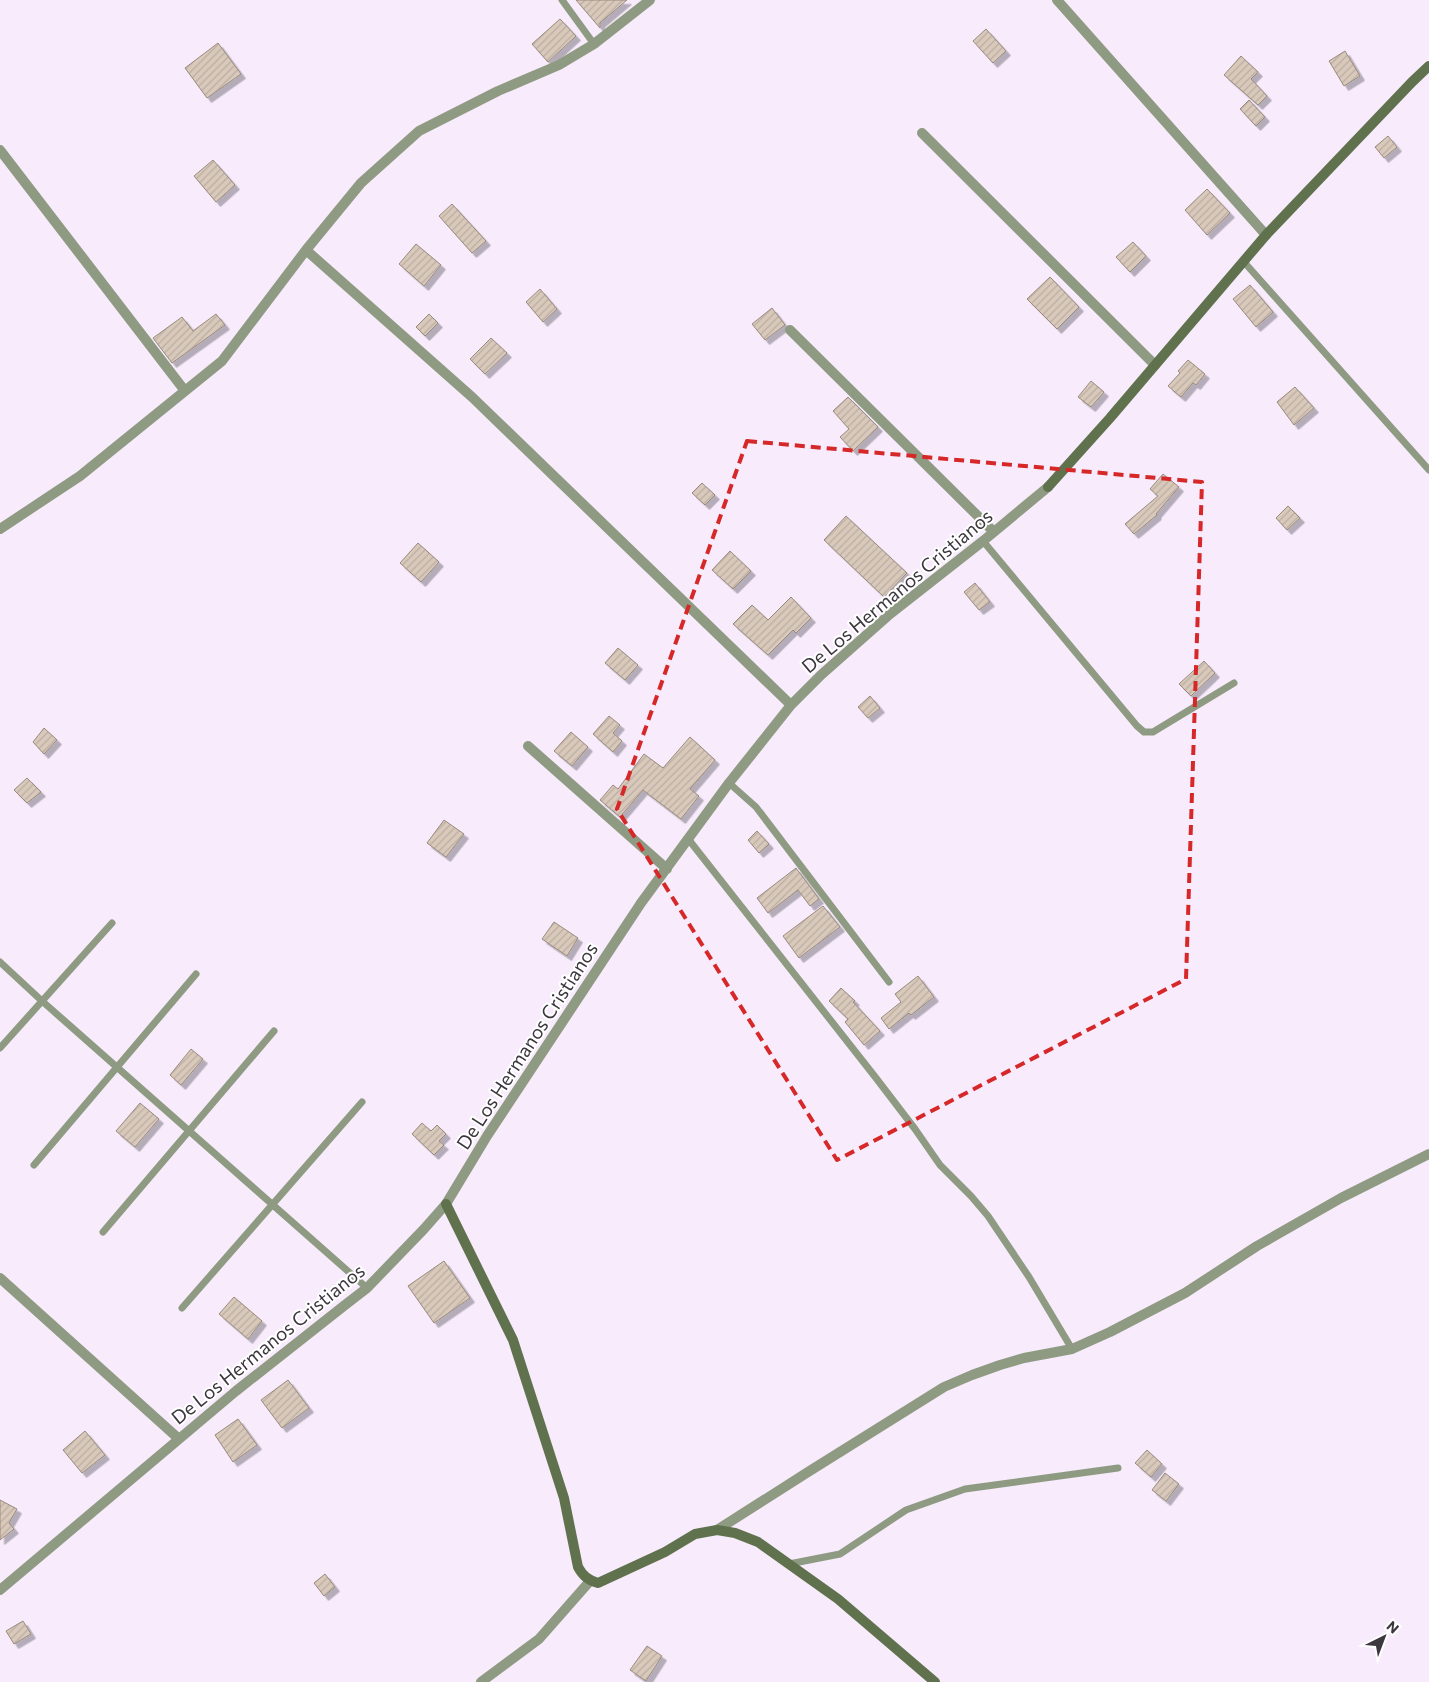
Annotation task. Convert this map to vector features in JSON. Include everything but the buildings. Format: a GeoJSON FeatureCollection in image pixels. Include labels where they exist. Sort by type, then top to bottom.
{"type":"FeatureCollection","features":[{"type":"Feature","properties":{"kind":"street"},"geometry":{"type":"LineString","coordinates":[[0,529],[80,476],[222,361],[306,250],[361,183],[419,131],[498,91],[559,65],[594,44],[650,0]]}},
{"type":"Feature","properties":{"kind":"street"},"geometry":{"type":"LineString","coordinates":[[1057,0],[1266,235]]}},
{"type":"Feature","properties":{"kind":"street"},"geometry":{"type":"LineString","coordinates":[[922,133],[1155,366],[1266,235],[1429,66]]}},
{"type":"Feature","properties":{"kind":"street"},"geometry":{"type":"LineString","coordinates":[[0,150],[184,391]]}},
{"type":"Feature","properties":{"kind":"street"},"geometry":{"type":"LineString","coordinates":[[306,250],[472,397],[792,705]]}},
{"type":"Feature","properties":{"kind":"street"},"geometry":{"type":"LineString","coordinates":[[790,330],[994,532]]}},
{"type":"Feature","properties":{"kind":"street","name":"De Los Hermanos Cristianos"},"geometry":{"type":"LineString","coordinates":[[0,1590],[279,1356],[367,1288],[446,1204],[487,1136],[642,903],[729,783],[792,705],[821,676],[890,614],[1048,487],[1155,366]]}},
{"type":"Feature","properties":{"kind":"street"},"geometry":{"type":"LineString","coordinates":[[528,746],[667,869]]}},
{"type":"Feature","properties":{"kind":"street"},"geometry":{"type":"LineString","coordinates":[[717,1530],[944,1387],[1008,1363],[1072,1349],[1148,1314],[1257,1246],[1341,1198],[1429,1154]]}},
{"type":"Feature","properties":{"kind":"street"},"geometry":{"type":"LineString","coordinates":[[446,1204],[513,1340],[564,1498],[578,1567],[583,1576],[590,1581],[598,1583],[665,1552],[695,1534],[717,1530],[735,1533],[758,1542],[838,1599],[935,1682]]}},
{"type":"Feature","properties":{"kind":"street"},"geometry":{"type":"LineString","coordinates":[[0,1278],[179,1439]]}},
{"type":"Feature","properties":{"kind":"street"},"geometry":{"type":"LineString","coordinates":[[481,1682],[539,1638],[590,1581]]}},
{"type":"Feature","properties":{"kind":"lane"},"geometry":{"type":"LineString","coordinates":[[562,0],[594,44]]}},
{"type":"Feature","properties":{"kind":"lane"},"geometry":{"type":"LineString","coordinates":[[1244,262],[1429,470]]}},
{"type":"Feature","properties":{"kind":"lane"},"geometry":{"type":"LineString","coordinates":[[983,541],[1136,726],[1144,732],[1154,732],[1234,683]]}},
{"type":"Feature","properties":{"kind":"lane"},"geometry":{"type":"LineString","coordinates":[[729,783],[756,807],[889,982]]}},
{"type":"Feature","properties":{"kind":"lane"},"geometry":{"type":"LineString","coordinates":[[689,840],[887,1092],[940,1165],[988,1216],[1029,1277],[1072,1349]]}},
{"type":"Feature","properties":{"kind":"lane"},"geometry":{"type":"LineString","coordinates":[[0,1048],[112,922]]}},
{"type":"Feature","properties":{"kind":"lane"},"geometry":{"type":"LineString","coordinates":[[0,962],[367,1288]]}},
{"type":"Feature","properties":{"kind":"lane"},"geometry":{"type":"LineString","coordinates":[[34,1165],[196,974]]}},
{"type":"Feature","properties":{"kind":"lane"},"geometry":{"type":"LineString","coordinates":[[103,1232],[274,1031]]}},
{"type":"Feature","properties":{"kind":"lane"},"geometry":{"type":"LineString","coordinates":[[182,1308],[362,1102]]}},
{"type":"Feature","properties":{"kind":"lane"},"geometry":{"type":"LineString","coordinates":[[788,1564],[840,1554],[906,1510],[965,1489],[1118,1468]]}},
{"type":"Feature","properties":{"kind":"highlighted area"},"geometry":{"type":"Polygon","coordinates":[[[747,441],[1202,482],[1186,979],[837,1160],[617,809],[747,441]]]}}]}
